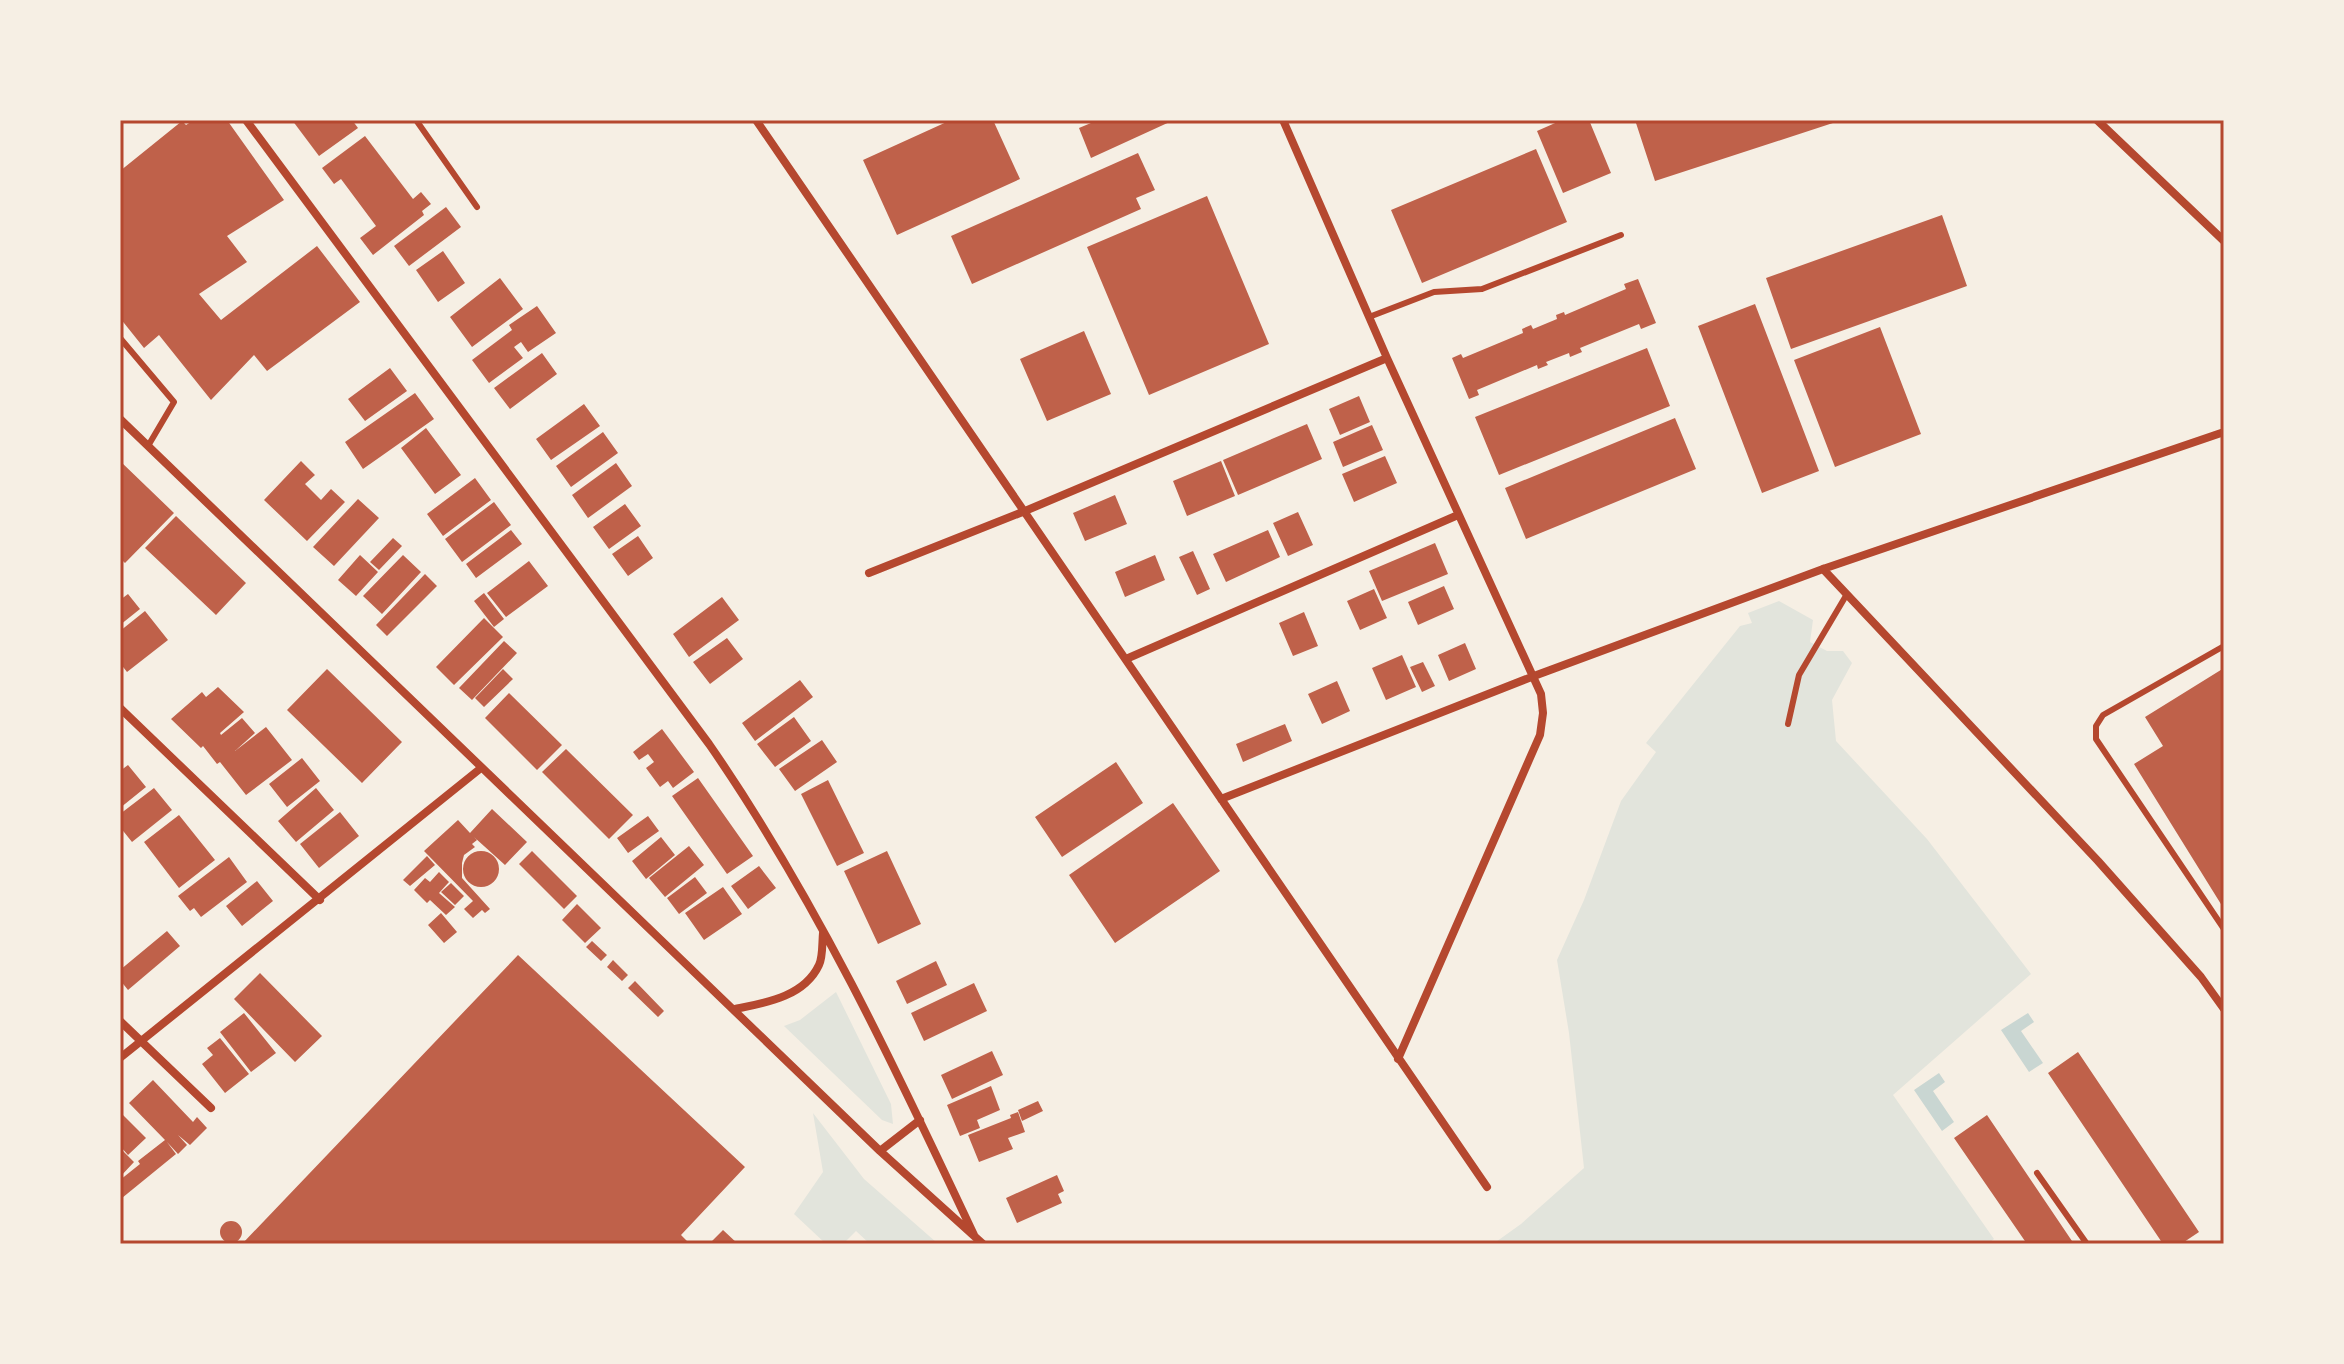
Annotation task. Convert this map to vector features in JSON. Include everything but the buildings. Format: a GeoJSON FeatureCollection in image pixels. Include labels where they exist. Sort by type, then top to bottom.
{"type":"FeatureCollection","features":[{"type":"Feature","properties":{"kind":"street"},"geometry":{"type":"LineString","coordinates":[[246,120],[709,744],[777,846],[920,1120],[974,1235]]}},
{"type":"Feature","properties":{"kind":"street"},"geometry":{"type":"LineString","coordinates":[[756,120],[1487,1187]]}},
{"type":"Feature","properties":{"kind":"street"},"geometry":{"type":"LineString","coordinates":[[1283,120],[1387,358],[1541,694],[1543,713],[1540,735],[1398,1059]]}},
{"type":"Feature","properties":{"kind":"street"},"geometry":{"type":"LineString","coordinates":[[2097,120],[2224,241]]}},
{"type":"Feature","properties":{"kind":"street"},"geometry":{"type":"LineString","coordinates":[[869,573],[1025,511],[1387,358]]}},
{"type":"Feature","properties":{"kind":"street"},"geometry":{"type":"LineString","coordinates":[[120,419],[880,1151],[983,1244]]}},
{"type":"Feature","properties":{"kind":"street"},"geometry":{"type":"LineString","coordinates":[[1221,799],[1534,676],[1823,569],[2224,432]]}},
{"type":"Feature","properties":{"kind":"street"},"geometry":{"type":"LineString","coordinates":[[1126,659],[1458,515]]}},
{"type":"Feature","properties":{"kind":"street"},"geometry":{"type":"LineString","coordinates":[[1823,569],[2098,861],[2201,977],[2224,1009]]}},
{"type":"Feature","properties":{"kind":"street"},"geometry":{"type":"LineString","coordinates":[[120,708],[320,900]]}},
{"type":"Feature","properties":{"kind":"street"},"geometry":{"type":"LineString","coordinates":[[120,1058],[481,768]]}},
{"type":"Feature","properties":{"kind":"street"},"geometry":{"type":"LineString","coordinates":[[735,1009],[764,1003],[798,989],[821,963],[823,933]]}},
{"type":"Feature","properties":{"kind":"street"},"geometry":{"type":"LineString","coordinates":[[120,1021],[211,1108]]}},
{"type":"Feature","properties":{"kind":"street"},"geometry":{"type":"LineString","coordinates":[[880,1151],[920,1120]]}},
{"type":"Feature","properties":{"kind":"lane"},"geometry":{"type":"LineString","coordinates":[[416,120],[477,207]]}},
{"type":"Feature","properties":{"kind":"lane"},"geometry":{"type":"LineString","coordinates":[[1369,317],[1434,292],[1482,289],[1621,235]]}},
{"type":"Feature","properties":{"kind":"lane"},"geometry":{"type":"LineString","coordinates":[[120,338],[174,402],[148,446]]}},
{"type":"Feature","properties":{"kind":"lane"},"geometry":{"type":"LineString","coordinates":[[1788,724],[1799,675],[1847,594]]}},
{"type":"Feature","properties":{"kind":"lane"},"geometry":{"type":"LineString","coordinates":[[2224,646],[2103,715],[2096,726],[2096,739],[2224,929]]}},
{"type":"Feature","properties":{"kind":"lane"},"geometry":{"type":"LineString","coordinates":[[2037,1173],[2087,1244]]}},
{"type":"Feature","properties":{"kind":"shaded area"},"geometry":{"type":"Polygon","coordinates":[[[1779,601],[1813,620],[1810,642],[1827,651],[1843,651],[1852,663],[1832,700],[1836,741],[1927,839],[2031,974],[1893,1095],[1994,1239],[1988,1244],[1493,1244],[1521,1224],[1584,1168],[1569,1033],[1557,960],[1584,900],[1621,801],[1656,752],[1646,743],[1740,626],[1752,623],[1748,613],[1779,601]]]}},
{"type":"Feature","properties":{"kind":"shaded area"},"geometry":{"type":"Polygon","coordinates":[[[836,992],[891,1104],[893,1124],[882,1120],[784,1026],[800,1020],[836,992]]]}},
{"type":"Feature","properties":{"kind":"shaded area"},"geometry":{"type":"Polygon","coordinates":[[[2028,1013],[2034,1022],[2021,1031],[2043,1063],[2029,1072],[2001,1030],[2028,1013]]]}},
{"type":"Feature","properties":{"kind":"shaded area"},"geometry":{"type":"Polygon","coordinates":[[[1939,1073],[1945,1082],[1933,1091],[1954,1122],[1942,1131],[1914,1090],[1939,1073]]]}},
{"type":"Feature","properties":{"kind":"shaded area"},"geometry":{"type":"Polygon","coordinates":[[[813,1113],[864,1179],[935,1244],[870,1244],[856,1231],[843,1244],[826,1244],[794,1214],[823,1172],[813,1113]]]}}]}
